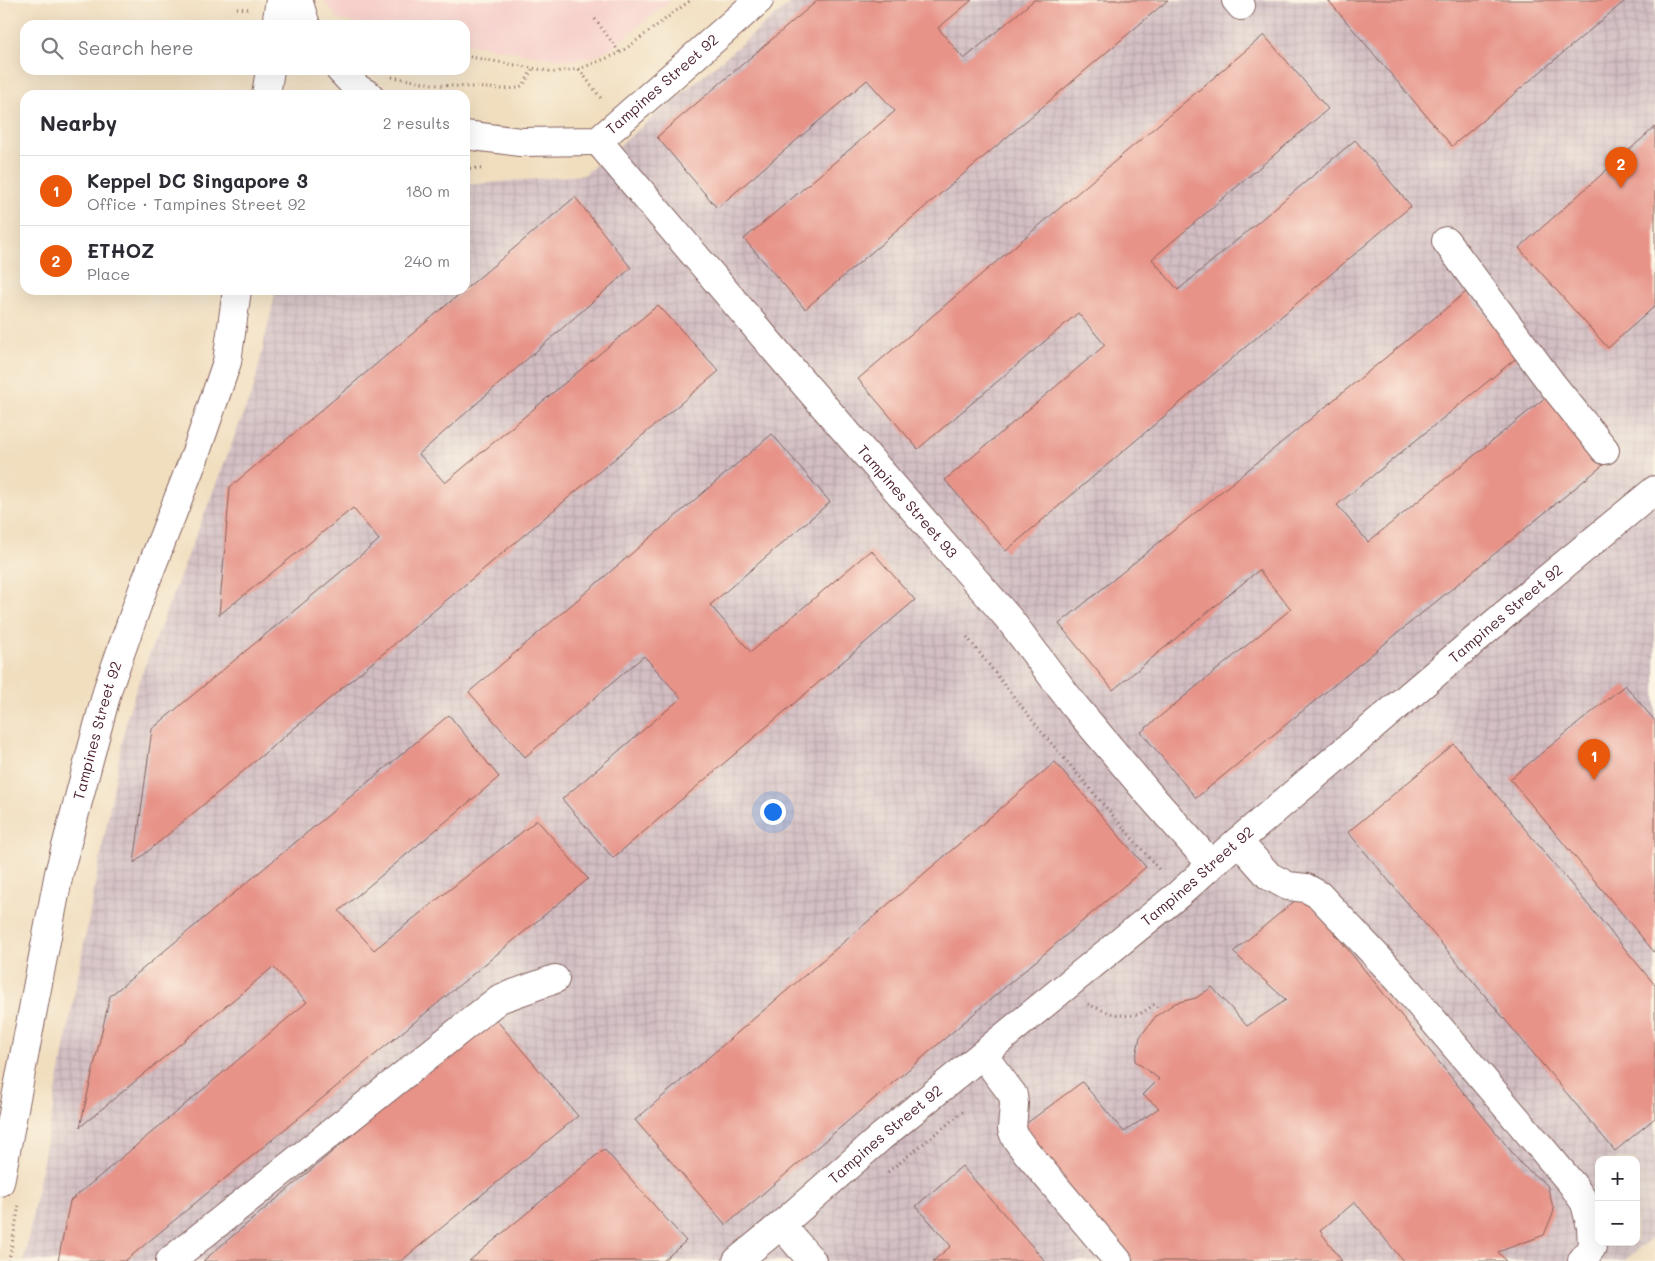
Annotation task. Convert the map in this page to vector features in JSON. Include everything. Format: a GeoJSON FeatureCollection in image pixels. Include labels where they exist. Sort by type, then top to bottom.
{"type":"FeatureCollection","features":[{"type":"Feature","properties":{"kind":"street"},"geometry":{"type":"LineString","coordinates":[[277,20],[280,0]]}},
{"type":"Feature","properties":{"kind":"street"},"geometry":{"type":"LineString","coordinates":[[298,0],[304,20]]}},
{"type":"Feature","properties":{"kind":"street","name":"Tampines Street 92"},"geometry":{"type":"LineString","coordinates":[[470,135],[520,142],[598,141],[759,0]]}},
{"type":"Feature","properties":{"kind":"street"},"geometry":{"type":"LineString","coordinates":[[267,90],[269,75]]}},
{"type":"Feature","properties":{"kind":"street"},"geometry":{"type":"LineString","coordinates":[[345,75],[360,90]]}},
{"type":"Feature","properties":{"kind":"street","name":"Tampines Street 93"},"geometry":{"type":"LineString","coordinates":[[598,141],[788,365],[1010,620],[1073,704],[1148,793],[1212,864]]}},
{"type":"Feature","properties":{"kind":"street"},"geometry":{"type":"LineString","coordinates":[[1446,241],[1552,384],[1605,450]]}},
{"type":"Feature","properties":{"kind":"street","name":"Tampines Street 92"},"geometry":{"type":"LineString","coordinates":[[0,1182],[59,873],[108,688],[144,586],[194,458],[227,362],[236,295]]}},
{"type":"Feature","properties":{"kind":"street","name":"Tampines Street 92"},"geometry":{"type":"LineString","coordinates":[[737,1261],[881,1137],[1179,894],[1238,841],[1542,583],[1655,490]]}},
{"type":"Feature","properties":{"kind":"street"},"geometry":{"type":"LineString","coordinates":[[1238,841],[1269,876],[1288,886],[1306,888],[1319,896],[1398,979],[1572,1184],[1585,1203],[1591,1227],[1592,1247],[1582,1261]]}},
{"type":"Feature","properties":{"kind":"street"},"geometry":{"type":"LineString","coordinates":[[170,1261],[499,999],[555,979]]}},
{"type":"Feature","properties":{"kind":"street"},"geometry":{"type":"LineString","coordinates":[[983,1055],[1013,1095],[1012,1125],[1016,1137],[1023,1148],[1118,1261]]}},
{"type":"Feature","properties":{"kind":"street"},"geometry":{"type":"LineString","coordinates":[[781,1225],[812,1261]]}},
{"type":"Feature","properties":{"kind":"path"},"geometry":{"type":"LineString","coordinates":[[470,57],[554,72],[579,69],[620,53],[691,0]]}},
{"type":"Feature","properties":{"kind":"path"},"geometry":{"type":"LineString","coordinates":[[595,19],[620,53]]}},
{"type":"Feature","properties":{"kind":"path"},"geometry":{"type":"LineString","coordinates":[[392,77],[438,85],[503,89],[519,88],[524,84],[533,68]]}},
{"type":"Feature","properties":{"kind":"path"},"geometry":{"type":"LineString","coordinates":[[579,69],[619,122]]}},
{"type":"Feature","properties":{"kind":"path"},"geometry":{"type":"LineString","coordinates":[[968,637],[1040,730],[1163,875]]}},
{"type":"Feature","properties":{"kind":"path"},"geometry":{"type":"LineString","coordinates":[[1087,1004],[1107,1013],[1123,1015],[1140,1014],[1154,1004],[1159,1010]]}},
{"type":"Feature","properties":{"kind":"path"},"geometry":{"type":"LineString","coordinates":[[9,1261],[19,1203]]}},
{"type":"Feature","properties":{"kind":"shaded area"},"geometry":{"type":"Polygon","coordinates":[[[323,0],[671,0],[617,44],[596,56],[570,60],[470,44],[470,20],[339,20],[323,0]]]}},
{"type":"Feature","properties":{"kind":"shaded area"},"geometry":{"type":"Polygon","coordinates":[[[794,0],[1655,0],[1655,1235],[1624,1261],[24,1261],[127,717],[139,681],[254,387],[275,295],[470,295],[470,185],[584,175],[794,0]]]}},
{"type":"Feature","properties":{"kind":"building"},"geometry":{"type":"Polygon","coordinates":[[[818,0],[972,0],[938,28],[964,59],[1034,0],[1168,0],[805,309],[744,239],[895,111],[867,80],[717,208],[657,137],[818,0]]]}},
{"type":"Feature","properties":{"kind":"building"},"geometry":{"type":"Polygon","coordinates":[[[1328,0],[1626,0],[1452,146],[1328,0]]]}},
{"type":"Feature","properties":{"kind":"building"},"geometry":{"type":"Polygon","coordinates":[[[1264,35],[1328,109],[1152,259],[1178,290],[1355,140],[1411,206],[1006,551],[945,480],[1105,345],[1078,313],[918,449],[858,379],[1264,35]]]}},
{"type":"Feature","properties":{"kind":"building"},"geometry":{"type":"Polygon","coordinates":[[[1655,127],[1655,306],[1608,348],[1519,248],[1655,127]]]}},
{"type":"Feature","properties":{"kind":"building"},"geometry":{"type":"Polygon","coordinates":[[[575,197],[631,268],[419,454],[445,483],[658,305],[719,371],[134,863],[152,729],[379,540],[353,508],[219,615],[230,487],[458,295],[470,295],[470,285],[575,197]]]}},
{"type":"Feature","properties":{"kind":"building"},"geometry":{"type":"Polygon","coordinates":[[[1466,292],[1520,355],[1337,505],[1368,542],[1552,392],[1608,461],[1196,798],[1141,732],[1291,609],[1259,570],[1113,690],[1059,624],[1466,292]]]}},
{"type":"Feature","properties":{"kind":"building"},"geometry":{"type":"Polygon","coordinates":[[[772,434],[830,502],[710,605],[751,652],[871,550],[915,600],[613,858],[562,799],[681,698],[644,656],[525,757],[469,692],[772,434]]]}},
{"type":"Feature","properties":{"kind":"building"},"geometry":{"type":"Polygon","coordinates":[[[1625,685],[1655,721],[1655,953],[1510,779],[1625,685]]]}},
{"type":"Feature","properties":{"kind":"building"},"geometry":{"type":"Polygon","coordinates":[[[449,715],[499,777],[339,911],[374,950],[537,820],[588,879],[125,1261],[58,1261],[70,1201],[307,1002],[273,967],[80,1127],[110,996],[449,715]]]}},
{"type":"Feature","properties":{"kind":"building"},"geometry":{"type":"Polygon","coordinates":[[[1454,744],[1655,985],[1655,1118],[1615,1151],[1348,832],[1454,744]]]}},
{"type":"Feature","properties":{"kind":"building"},"geometry":{"type":"Polygon","coordinates":[[[1055,762],[1146,867],[726,1225],[635,1120],[1055,762]]]}},
{"type":"Feature","properties":{"kind":"building"},"geometry":{"type":"Polygon","coordinates":[[[1303,894],[1523,1166],[1547,1185],[1554,1211],[1544,1235],[1498,1252],[1506,1261],[1403,1261],[1355,1202],[1320,1231],[1342,1261],[1130,1261],[1015,1132],[1082,1082],[1124,1132],[1159,1108],[1143,1095],[1159,1079],[1135,1061],[1140,1037],[1156,1016],[1175,1003],[1196,998],[1212,987],[1247,1026],[1286,1000],[1233,952],[1303,894]]]}},
{"type":"Feature","properties":{"kind":"building"},"geometry":{"type":"Polygon","coordinates":[[[493,1016],[578,1116],[401,1261],[203,1261],[493,1016]]]}},
{"type":"Feature","properties":{"kind":"building"},"geometry":{"type":"Polygon","coordinates":[[[604,1149],[686,1241],[663,1261],[469,1261],[604,1149]]]}},
{"type":"Feature","properties":{"kind":"building"},"geometry":{"type":"Polygon","coordinates":[[[962,1166],[1045,1261],[933,1261],[951,1246],[916,1206],[962,1166]]]}},
{"type":"Feature","properties":{"kind":"place","name":"ETHOZ"},"geometry":{"type":"Point","coordinates":[1621,188]}},
{"type":"Feature","properties":{"kind":"place","name":"Keppel DC Singapore 3"},"geometry":{"type":"Point","coordinates":[1594,780]}}]}
